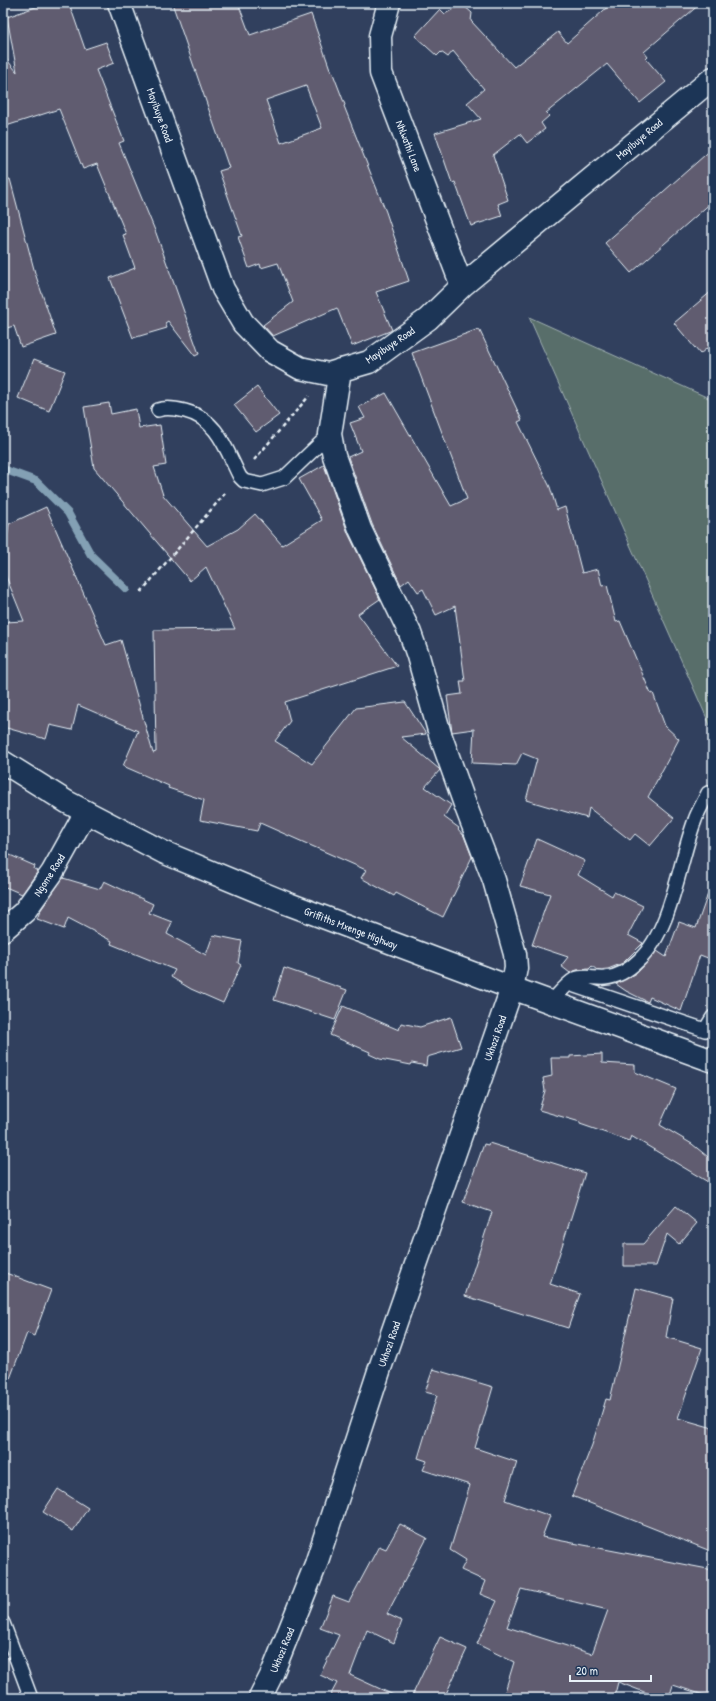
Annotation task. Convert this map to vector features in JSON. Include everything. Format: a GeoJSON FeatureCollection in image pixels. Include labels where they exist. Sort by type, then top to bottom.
{"type":"FeatureCollection","features":[{"type":"Feature","properties":{"kind":"street","name":"Mayibuye Road"},"geometry":{"type":"LineString","coordinates":[[119,3],[223,289],[243,324],[270,351],[300,368],[328,374],[369,362],[428,319],[462,286],[713,78]]}},
{"type":"Feature","properties":{"kind":"street","name":"Nhlwathi Lane"},"geometry":{"type":"LineString","coordinates":[[389,3],[380,36],[381,73],[462,286]]}},
{"type":"Feature","properties":{"kind":"street","name":"Ukhozi Road"},"geometry":{"type":"LineString","coordinates":[[260,1698],[272,1674],[316,1564],[383,1361],[512,988],[516,968],[515,954],[494,880],[440,734],[410,633],[360,529],[334,456],[330,434],[340,370]]}},
{"type":"Feature","properties":{"kind":"street","name":"Griffiths Mxenge Highway"},"geometry":{"type":"LineString","coordinates":[[3,762],[68,802],[163,852],[286,903],[512,988],[713,1061]]}},
{"type":"Feature","properties":{"kind":"street","name":"Ngome Road"},"geometry":{"type":"LineString","coordinates":[[3,930],[24,912],[52,873],[86,812]]}},
{"type":"Feature","properties":{"kind":"lane"},"geometry":{"type":"LineString","coordinates":[[158,410],[163,408],[180,409],[192,412],[209,422],[222,438],[240,477],[244,481],[262,485],[284,478],[330,434]]}},
{"type":"Feature","properties":{"kind":"lane"},"geometry":{"type":"LineString","coordinates":[[551,1002],[574,980],[582,977],[606,978],[620,975],[640,960],[650,947],[671,901],[695,819],[708,793]]}},
{"type":"Feature","properties":{"kind":"lane"},"geometry":{"type":"LineString","coordinates":[[569,984],[709,1032],[713,1017]]}},
{"type":"Feature","properties":{"kind":"lane"},"geometry":{"type":"LineString","coordinates":[[3,1623],[32,1698]]}},
{"type":"Feature","properties":{"kind":"green space"},"geometry":{"type":"Polygon","coordinates":[[[529,317],[713,400],[713,732],[529,317]]]}},
{"type":"Feature","properties":{"kind":"building"},"geometry":{"type":"Polygon","coordinates":[[[47,3],[69,3],[85,49],[106,42],[114,63],[96,70],[124,141],[119,143],[156,233],[199,354],[195,356],[168,321],[165,323],[167,328],[133,338],[110,278],[135,268],[123,235],[126,234],[97,164],[83,169],[59,109],[3,127],[3,55],[17,72],[7,17],[47,3]]]}},
{"type":"Feature","properties":{"kind":"building"},"geometry":{"type":"Polygon","coordinates":[[[172,3],[238,3],[250,35],[311,14],[331,72],[332,71],[345,105],[344,106],[386,212],[409,281],[376,292],[392,330],[352,346],[337,308],[273,336],[263,325],[293,302],[278,263],[261,268],[260,264],[249,268],[238,237],[242,236],[219,171],[229,168],[172,3]],[[306,86],[266,100],[281,143],[322,128],[306,86]]]}},
{"type":"Feature","properties":{"kind":"building"},"geometry":{"type":"Polygon","coordinates":[[[612,3],[701,3],[644,52],[648,57],[646,59],[666,82],[640,103],[607,64],[546,113],[549,116],[541,123],[545,129],[527,143],[520,134],[493,155],[508,200],[498,204],[502,216],[471,226],[455,182],[452,183],[435,133],[481,119],[467,103],[484,89],[453,51],[448,57],[441,52],[437,56],[415,36],[440,9],[445,14],[462,4],[472,13],[471,21],[514,67],[558,32],[567,43],[612,3]]]}},
{"type":"Feature","properties":{"kind":"building"},"geometry":{"type":"Polygon","coordinates":[[[713,148],[713,201],[631,273],[605,243],[713,148]]]}},
{"type":"Feature","properties":{"kind":"building"},"geometry":{"type":"Polygon","coordinates":[[[10,179],[35,273],[56,335],[21,347],[14,326],[3,329],[3,180],[10,179]]]}},
{"type":"Feature","properties":{"kind":"building"},"geometry":{"type":"Polygon","coordinates":[[[713,290],[713,343],[700,354],[674,323],[713,290]]]}},
{"type":"Feature","properties":{"kind":"building"},"geometry":{"type":"Polygon","coordinates":[[[479,329],[522,420],[518,422],[550,487],[557,510],[565,507],[582,573],[598,569],[602,586],[607,585],[616,622],[620,621],[651,694],[653,693],[665,726],[679,739],[648,797],[674,818],[650,846],[635,834],[630,840],[589,808],[587,818],[526,800],[537,759],[522,753],[516,765],[472,763],[474,729],[452,732],[447,696],[462,694],[460,681],[465,681],[455,606],[436,615],[423,589],[418,592],[409,579],[401,585],[372,524],[348,457],[361,451],[350,423],[365,418],[359,407],[386,393],[451,506],[467,499],[412,353],[479,329]]]}},
{"type":"Feature","properties":{"kind":"building"},"geometry":{"type":"Polygon","coordinates":[[[34,359],[65,371],[49,411],[18,398],[34,359]]]}},
{"type":"Feature","properties":{"kind":"building"},"geometry":{"type":"Polygon","coordinates":[[[257,387],[279,415],[256,432],[234,405],[257,387]]]}},
{"type":"Feature","properties":{"kind":"building"},"geometry":{"type":"Polygon","coordinates":[[[109,403],[111,414],[136,409],[139,428],[160,425],[166,465],[154,467],[163,495],[207,546],[238,529],[255,514],[282,545],[322,520],[299,479],[324,465],[348,533],[380,599],[358,614],[397,666],[285,702],[290,721],[275,741],[312,764],[356,708],[405,702],[426,734],[401,737],[440,770],[425,787],[451,805],[444,817],[459,828],[458,829],[464,836],[472,857],[443,917],[396,893],[394,896],[361,878],[366,870],[260,823],[257,831],[200,820],[204,800],[168,788],[169,786],[123,766],[138,731],[78,705],[72,730],[50,725],[46,739],[3,727],[3,625],[5,625],[5,622],[24,621],[3,569],[9,524],[46,507],[106,645],[121,640],[153,753],[156,752],[154,630],[235,629],[206,567],[190,581],[94,468],[84,407],[109,403]]]}},
{"type":"Feature","properties":{"kind":"building"},"geometry":{"type":"Polygon","coordinates":[[[537,839],[585,861],[578,875],[612,896],[614,892],[643,906],[628,935],[643,943],[623,963],[608,969],[597,970],[592,966],[589,969],[577,970],[570,973],[561,966],[568,957],[532,945],[550,894],[520,886],[537,839]]]}},
{"type":"Feature","properties":{"kind":"building"},"geometry":{"type":"Polygon","coordinates":[[[3,852],[35,866],[34,869],[38,871],[22,894],[3,886],[3,852]]]}},
{"type":"Feature","properties":{"kind":"building"},"geometry":{"type":"Polygon","coordinates":[[[63,878],[100,889],[104,881],[153,904],[149,913],[172,922],[167,934],[206,955],[213,935],[242,941],[238,963],[241,965],[223,1003],[191,989],[171,977],[175,970],[111,944],[112,941],[68,918],[64,929],[37,919],[40,911],[63,878]]]}},
{"type":"Feature","properties":{"kind":"building"},"geometry":{"type":"Polygon","coordinates":[[[710,888],[713,889],[713,960],[700,955],[681,1011],[650,997],[648,1002],[616,984],[637,973],[657,951],[666,957],[679,922],[696,928],[710,888]]]}},
{"type":"Feature","properties":{"kind":"building"},"geometry":{"type":"Polygon","coordinates":[[[284,968],[347,990],[335,1020],[274,1000],[284,968]]]}},
{"type":"Feature","properties":{"kind":"building"},"geometry":{"type":"Polygon","coordinates":[[[343,1006],[399,1030],[401,1023],[420,1027],[451,1017],[461,1047],[427,1057],[426,1066],[412,1063],[411,1065],[380,1059],[369,1054],[370,1052],[330,1035],[343,1006]]]}},
{"type":"Feature","properties":{"kind":"building"},"geometry":{"type":"Polygon","coordinates":[[[602,1054],[602,1063],[635,1065],[635,1072],[676,1089],[660,1125],[692,1144],[713,1161],[713,1185],[631,1136],[629,1141],[580,1124],[580,1122],[539,1110],[545,1091],[543,1078],[552,1076],[551,1058],[570,1058],[570,1056],[602,1054]]]}},
{"type":"Feature","properties":{"kind":"building"},"geometry":{"type":"Polygon","coordinates":[[[489,1143],[585,1173],[550,1284],[580,1294],[568,1328],[465,1296],[492,1212],[463,1202],[484,1144],[488,1145],[489,1143]]]}},
{"type":"Feature","properties":{"kind":"building"},"geometry":{"type":"Polygon","coordinates":[[[676,1206],[697,1223],[679,1244],[667,1234],[656,1266],[624,1266],[624,1244],[643,1244],[676,1206]]]}},
{"type":"Feature","properties":{"kind":"building"},"geometry":{"type":"Polygon","coordinates":[[[3,1272],[51,1290],[34,1336],[27,1333],[5,1392],[3,1392],[3,1272]]]}},
{"type":"Feature","properties":{"kind":"building"},"geometry":{"type":"Polygon","coordinates":[[[636,1288],[673,1298],[666,1337],[702,1348],[678,1418],[713,1428],[713,1552],[572,1496],[592,1445],[606,1399],[610,1400],[636,1288]]]}},
{"type":"Feature","properties":{"kind":"building"},"geometry":{"type":"Polygon","coordinates":[[[433,1369],[493,1387],[475,1448],[517,1462],[505,1500],[550,1516],[542,1537],[713,1570],[713,1698],[673,1685],[669,1698],[660,1698],[618,1682],[614,1698],[503,1698],[514,1662],[477,1644],[497,1601],[480,1594],[485,1581],[461,1570],[466,1560],[450,1550],[470,1485],[423,1470],[427,1461],[418,1458],[437,1395],[425,1392],[433,1369]],[[521,1589],[507,1627],[592,1654],[608,1610],[521,1589]]]}},
{"type":"Feature","properties":{"kind":"building"},"geometry":{"type":"Polygon","coordinates":[[[58,1489],[88,1508],[73,1531],[43,1512],[58,1489]]]}},
{"type":"Feature","properties":{"kind":"building"},"geometry":{"type":"Polygon","coordinates":[[[400,1524],[427,1538],[387,1614],[402,1621],[394,1643],[367,1630],[350,1675],[400,1698],[329,1698],[337,1683],[320,1675],[339,1635],[320,1628],[333,1596],[349,1602],[379,1546],[386,1549],[400,1524]]]}},
{"type":"Feature","properties":{"kind":"building"},"geometry":{"type":"Polygon","coordinates":[[[440,1637],[467,1649],[444,1698],[411,1698],[440,1637]]]}},
{"type":"Feature","properties":{"kind":"waterway"},"geometry":{"type":"LineString","coordinates":[[3,469],[36,481],[68,513],[91,555],[126,589]]}}]}
